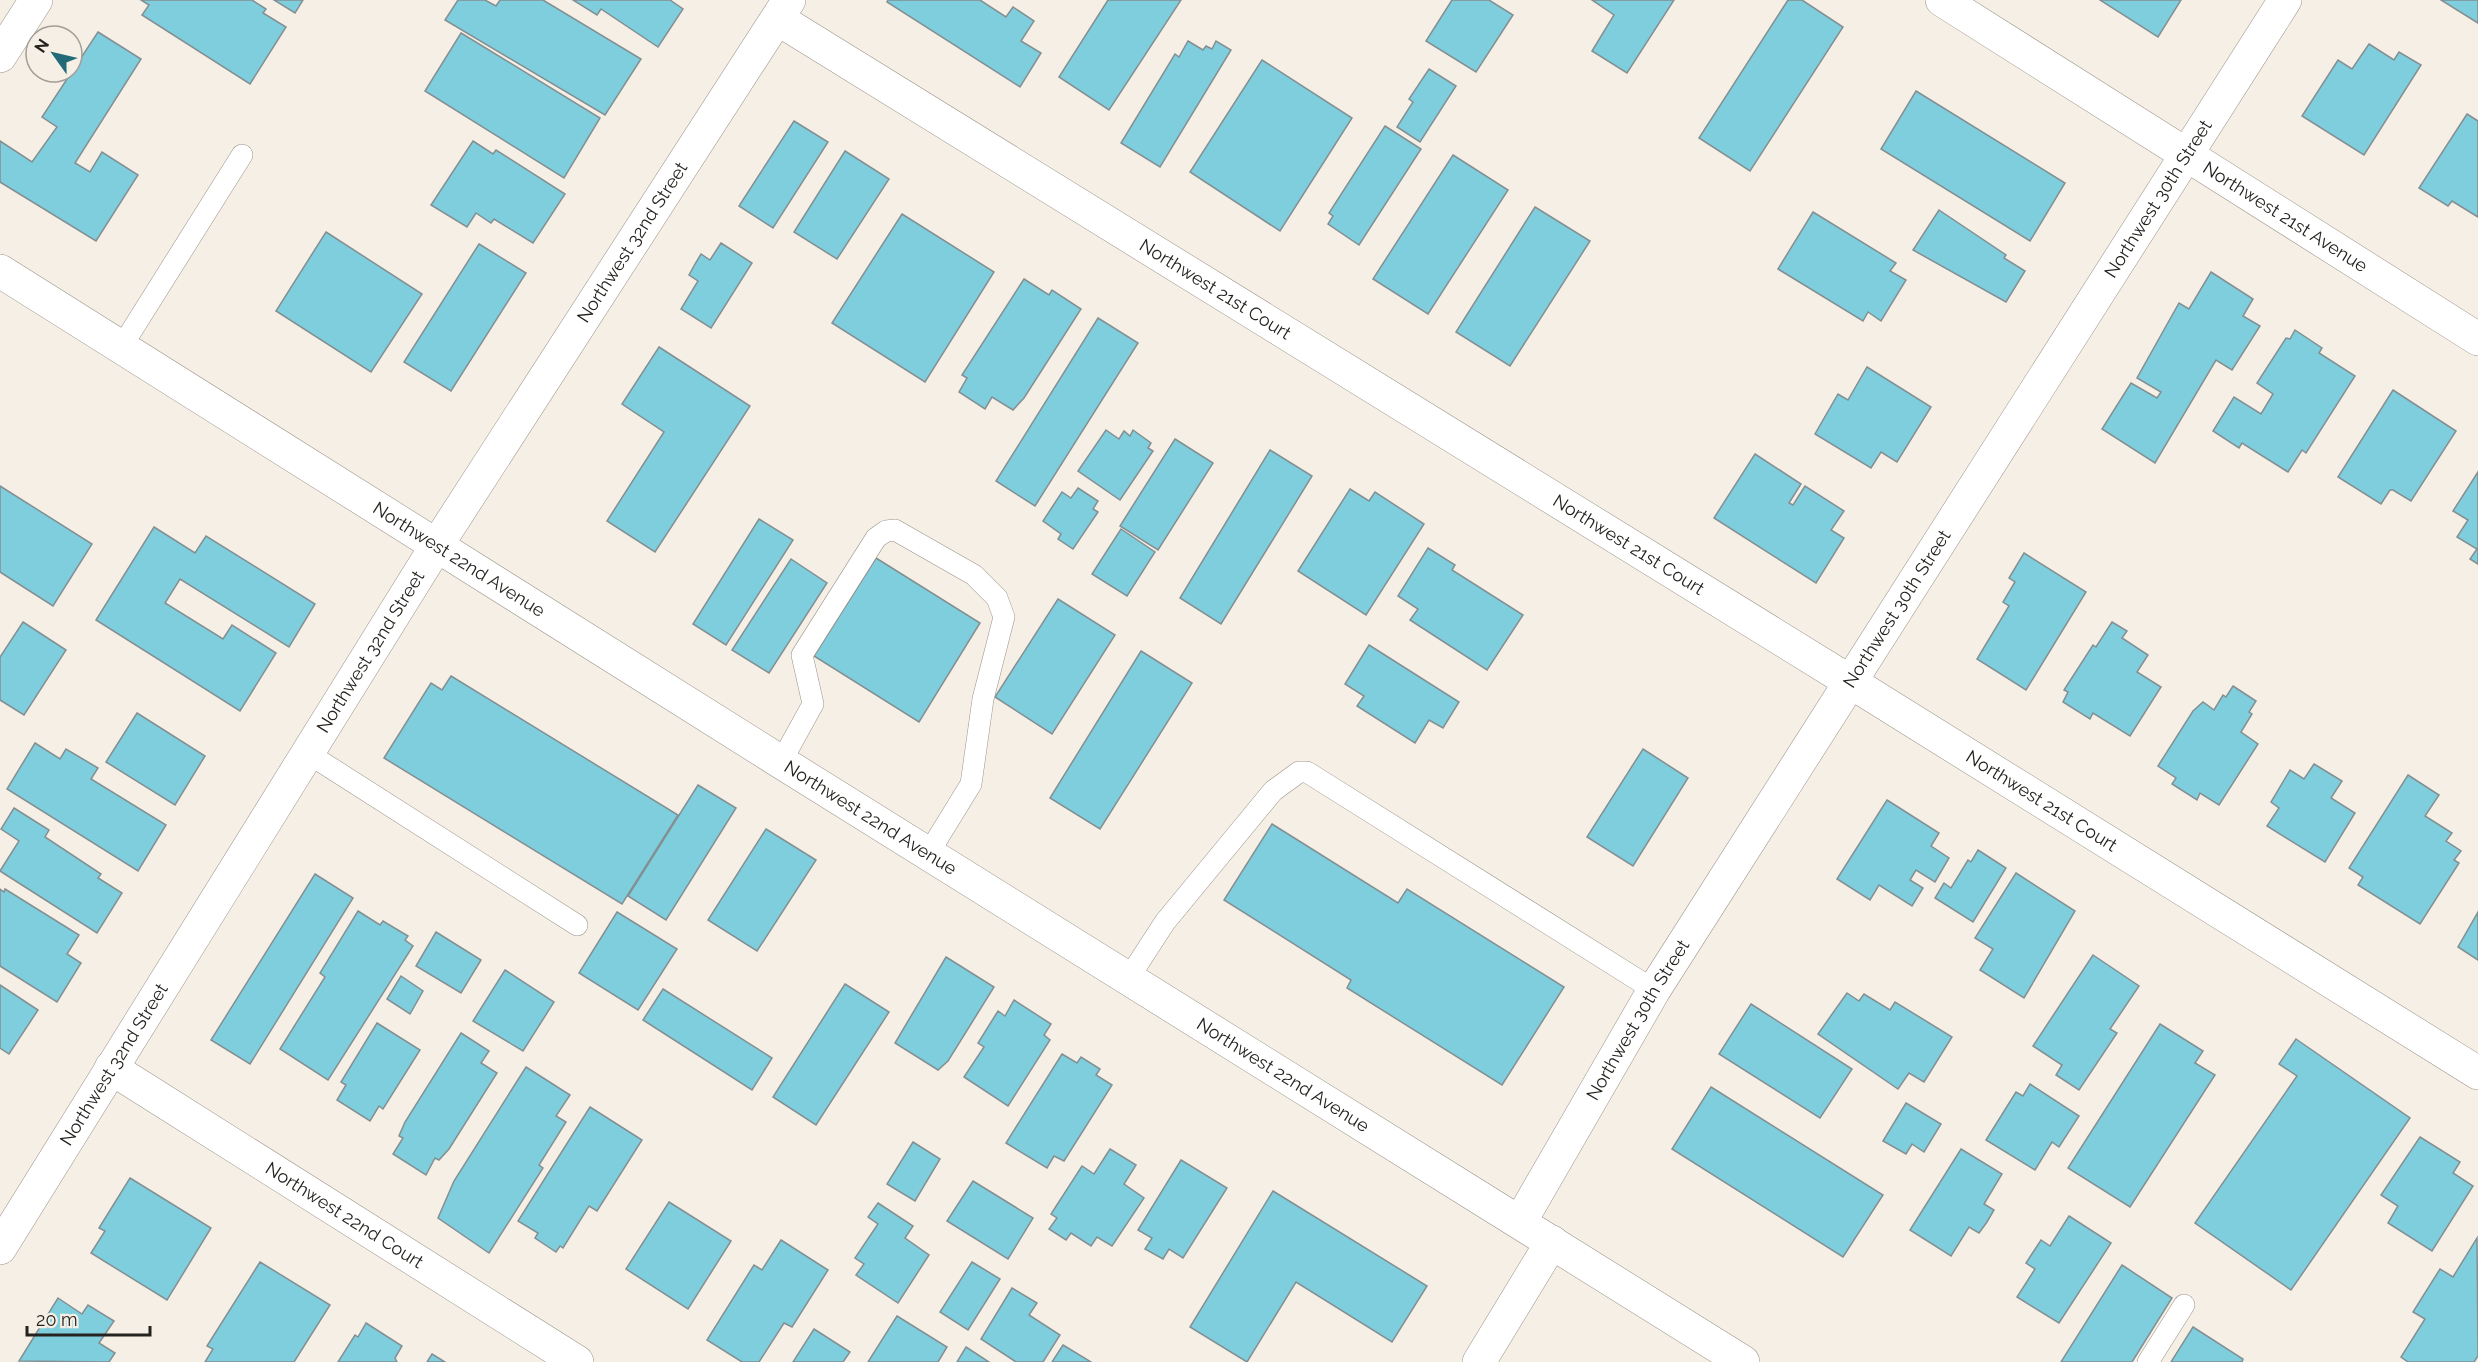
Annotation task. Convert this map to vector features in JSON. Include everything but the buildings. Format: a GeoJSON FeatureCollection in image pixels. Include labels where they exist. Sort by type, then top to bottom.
{"type":"FeatureCollection","features":[{"type":"Feature","properties":{"kind":"street"},"geometry":{"type":"LineString","coordinates":[[0,56],[36,0]]}},
{"type":"Feature","properties":{"kind":"street","name":"Northwest 21st Avenue"},"geometry":{"type":"LineString","coordinates":[[1942,0],[2478,339]]}},
{"type":"Feature","properties":{"kind":"street","name":"Northwest 30th Street"},"geometry":{"type":"LineString","coordinates":[[1520,1222],[1654,990],[2285,0]]}},
{"type":"Feature","properties":{"kind":"street","name":"Northwest 32nd Street"},"geometry":{"type":"LineString","coordinates":[[0,1248],[309,754],[437,544],[784,9]]}},
{"type":"Feature","properties":{"kind":"street","name":"Northwest 21st Court"},"geometry":{"type":"LineString","coordinates":[[784,9],[1849,681],[2478,1073]]}},
{"type":"Feature","properties":{"kind":"street","name":"Northwest 22nd Avenue"},"geometry":{"type":"LineString","coordinates":[[0,271],[781,762],[1743,1362]]}},
{"type":"Feature","properties":{"kind":"street","name":"Northwest 22nd Court"},"geometry":{"type":"LineString","coordinates":[[111,1068],[577,1362]]}},
{"type":"Feature","properties":{"kind":"street"},"geometry":{"type":"LineString","coordinates":[[1479,1362],[1552,1242]]}},
{"type":"Feature","properties":{"kind":"lane"},"geometry":{"type":"LineString","coordinates":[[122,346],[242,155]]}},
{"type":"Feature","properties":{"kind":"lane"},"geometry":{"type":"LineString","coordinates":[[781,762],[813,704],[802,655],[876,538],[885,531],[895,530],[974,575],[997,598],[1004,617],[983,699],[971,784],[928,854]]}},
{"type":"Feature","properties":{"kind":"lane"},"geometry":{"type":"LineString","coordinates":[[309,754],[577,924]]}},
{"type":"Feature","properties":{"kind":"lane"},"geometry":{"type":"LineString","coordinates":[[1128,979],[1165,922],[1273,791],[1299,772],[1306,772],[1654,990]]}},
{"type":"Feature","properties":{"kind":"lane"},"geometry":{"type":"LineString","coordinates":[[2148,1362],[2184,1305]]}}]}
